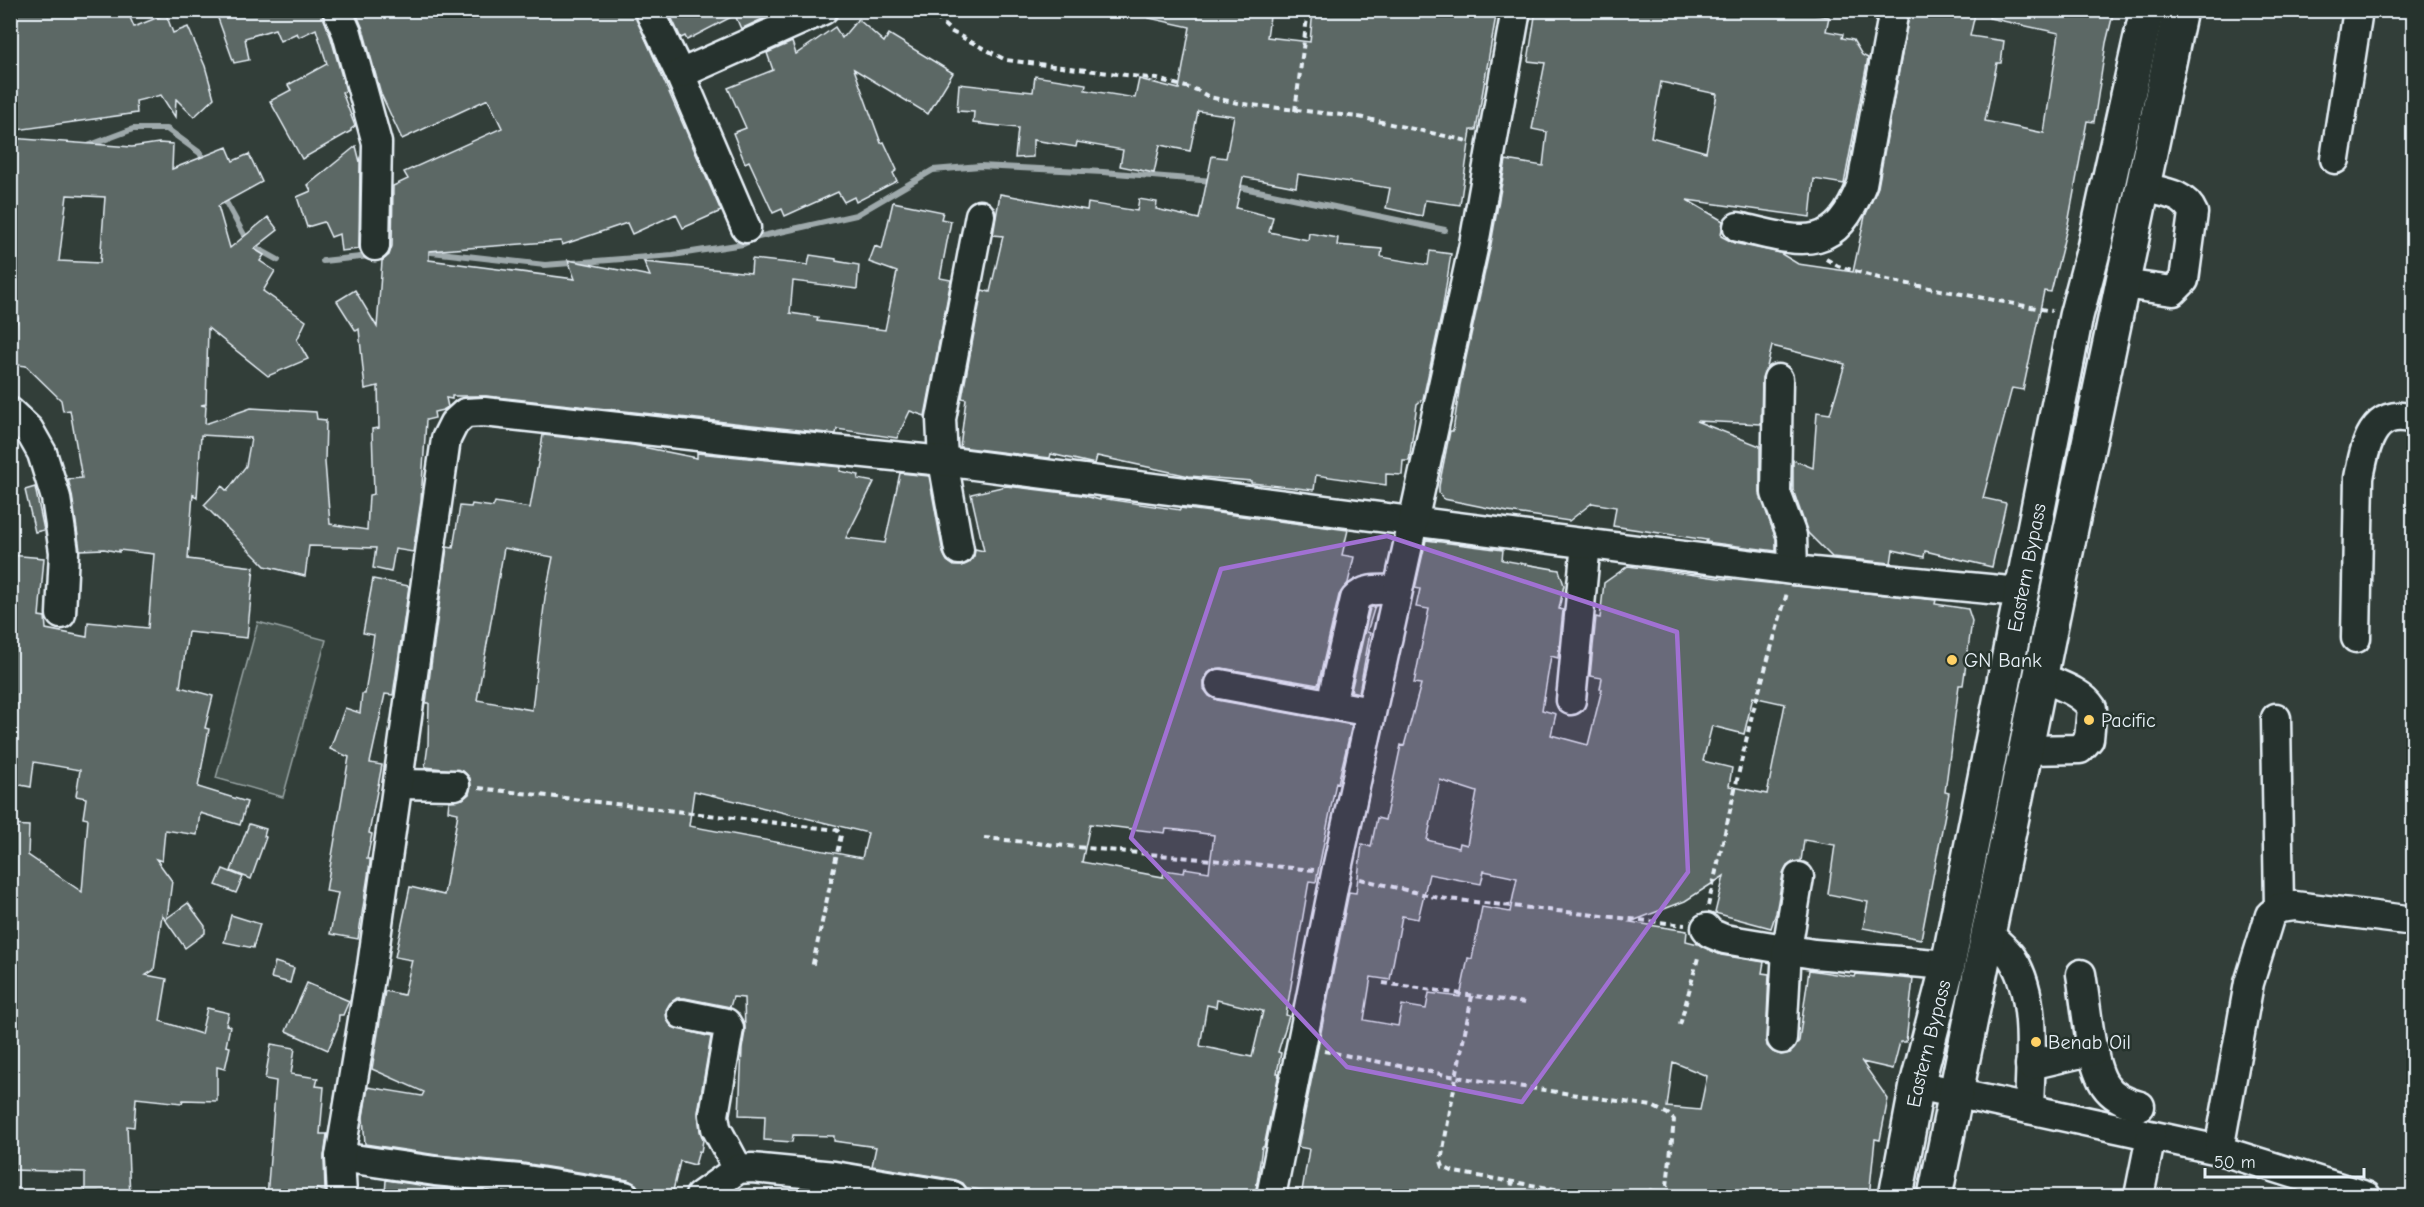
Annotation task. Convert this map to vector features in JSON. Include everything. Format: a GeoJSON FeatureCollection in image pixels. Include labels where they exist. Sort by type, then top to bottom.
{"type":"FeatureCollection","features":[{"type":"Feature","properties":{"kind":"highway","name":"Eastern Bypass"},"geometry":{"type":"LineString","coordinates":[[1896,1197],[1917,1085],[1948,965],[2076,316],[2094,248],[2147,10]]}},
{"type":"Feature","properties":{"kind":"highway","name":"Eastern Bypass"},"geometry":{"type":"LineString","coordinates":[[1935,1197],[2180,10]]}},
{"type":"Feature","properties":{"kind":"street"},"geometry":{"type":"LineString","coordinates":[[337,10],[348,33],[376,143],[375,246]]}},
{"type":"Feature","properties":{"kind":"street"},"geometry":{"type":"LineString","coordinates":[[649,10],[680,74],[746,228]]}},
{"type":"Feature","properties":{"kind":"street"},"geometry":{"type":"LineString","coordinates":[[680,74],[823,10]]}},
{"type":"Feature","properties":{"kind":"street"},"geometry":{"type":"LineString","coordinates":[[1271,1197],[1336,873],[1474,244],[1516,10]]}},
{"type":"Feature","properties":{"kind":"street"},"geometry":{"type":"LineString","coordinates":[[1738,227],[1795,241],[1826,236],[1853,207],[1862,184],[1894,10]]}},
{"type":"Feature","properties":{"kind":"street"},"geometry":{"type":"LineString","coordinates":[[2335,159],[2358,10]]}},
{"type":"Feature","properties":{"kind":"street"},"geometry":{"type":"LineString","coordinates":[[2122,284],[2173,291],[2184,280],[2193,213],[2190,206],[2183,199],[2142,187]]}},
{"type":"Feature","properties":{"kind":"street"},"geometry":{"type":"LineString","coordinates":[[959,550],[943,461],[941,419],[980,215]]}},
{"type":"Feature","properties":{"kind":"street"},"geometry":{"type":"LineString","coordinates":[[1778,379],[1776,493],[1792,536],[1793,570]]}},
{"type":"Feature","properties":{"kind":"street"},"geometry":{"type":"LineString","coordinates":[[10,412],[29,430],[42,453],[56,498],[64,552],[61,614]]}},
{"type":"Feature","properties":{"kind":"street"},"geometry":{"type":"LineString","coordinates":[[342,1197],[340,1158],[372,966],[446,439],[454,423],[465,412],[484,412],[943,461],[1793,570],[2020,592]]}},
{"type":"Feature","properties":{"kind":"street"},"geometry":{"type":"LineString","coordinates":[[2356,638],[2359,478],[2362,460],[2375,428],[2384,420],[2397,416],[2414,419]]}},
{"type":"Feature","properties":{"kind":"street"},"geometry":{"type":"LineString","coordinates":[[1571,700],[1586,543]]}},
{"type":"Feature","properties":{"kind":"street"},"geometry":{"type":"LineString","coordinates":[[1331,704],[1355,598],[1366,590],[1397,590]]}},
{"type":"Feature","properties":{"kind":"street"},"geometry":{"type":"LineString","coordinates":[[2026,750],[2080,749],[2090,739],[2092,708],[2089,704],[2082,697],[2041,677]]}},
{"type":"Feature","properties":{"kind":"street"},"geometry":{"type":"LineString","coordinates":[[1220,684],[1371,712]]}},
{"type":"Feature","properties":{"kind":"street"},"geometry":{"type":"LineString","coordinates":[[2276,718],[2279,908]]}},
{"type":"Feature","properties":{"kind":"street"},"geometry":{"type":"LineString","coordinates":[[398,784],[455,785]]}},
{"type":"Feature","properties":{"kind":"street"},"geometry":{"type":"LineString","coordinates":[[1782,1039],[1787,949],[1799,877]]}},
{"type":"Feature","properties":{"kind":"street"},"geometry":{"type":"LineString","coordinates":[[2219,1150],[2249,983],[2270,915],[2279,908],[2295,906],[2414,921]]}},
{"type":"Feature","properties":{"kind":"street"},"geometry":{"type":"LineString","coordinates":[[1706,928],[1710,933],[1724,939],[1814,954],[1948,965]]}},
{"type":"Feature","properties":{"kind":"street"},"geometry":{"type":"LineString","coordinates":[[1989,934],[2012,958],[2025,990],[2032,1042],[2029,1109]]}},
{"type":"Feature","properties":{"kind":"street"},"geometry":{"type":"LineString","coordinates":[[2081,974],[2097,1070],[2105,1086],[2126,1103],[2140,1106]]}},
{"type":"Feature","properties":{"kind":"street"},"geometry":{"type":"LineString","coordinates":[[682,1014],[726,1023],[729,1028],[714,1115],[716,1128],[738,1169]]}},
{"type":"Feature","properties":{"kind":"street"},"geometry":{"type":"LineString","coordinates":[[2030,1065],[2094,1050]]}},
{"type":"Feature","properties":{"kind":"street"},"geometry":{"type":"LineString","coordinates":[[1917,1085],[2219,1150],[2366,1197]]}},
{"type":"Feature","properties":{"kind":"street"},"geometry":{"type":"LineString","coordinates":[[2139,1197],[2151,1136]]}},
{"type":"Feature","properties":{"kind":"street"},"geometry":{"type":"LineString","coordinates":[[340,1158],[435,1171],[520,1179],[625,1197]]}},
{"type":"Feature","properties":{"kind":"street"},"geometry":{"type":"LineString","coordinates":[[700,1197],[738,1169],[752,1168],[834,1176],[953,1197]]}},
{"type":"Feature","properties":{"kind":"path"},"geometry":{"type":"LineString","coordinates":[[928,10],[952,32],[1006,60],[1156,79],[1197,90],[1209,97],[1295,111],[1359,117],[1492,147]]}},
{"type":"Feature","properties":{"kind":"path"},"geometry":{"type":"LineString","coordinates":[[1295,111],[1308,10]]}},
{"type":"Feature","properties":{"kind":"path"},"geometry":{"type":"LineString","coordinates":[[1795,241],[1838,266],[1882,279],[2076,316]]}},
{"type":"Feature","properties":{"kind":"path"},"geometry":{"type":"LineString","coordinates":[[1680,1025],[1706,928],[1704,923],[1715,870],[1752,715],[1793,570]]}},
{"type":"Feature","properties":{"kind":"path"},"geometry":{"type":"LineString","coordinates":[[455,785],[837,830],[841,835],[812,968]]}},
{"type":"Feature","properties":{"kind":"path"},"geometry":{"type":"LineString","coordinates":[[984,838],[1294,867]]}},
{"type":"Feature","properties":{"kind":"path"},"geometry":{"type":"LineString","coordinates":[[1336,873],[1439,898],[1706,928]]}},
{"type":"Feature","properties":{"kind":"path"},"geometry":{"type":"LineString","coordinates":[[1383,983],[1525,1002]]}},
{"type":"Feature","properties":{"kind":"path"},"geometry":{"type":"LineString","coordinates":[[1472,996],[1441,1161],[1443,1167],[1454,1172],[1512,1184],[1597,1197]]}},
{"type":"Feature","properties":{"kind":"path"},"geometry":{"type":"LineString","coordinates":[[1300,1047],[1456,1077],[1652,1106],[1668,1114],[1674,1120],[1666,1197]]}},
{"type":"Feature","properties":{"kind":"path"},"geometry":{"type":"LineString","coordinates":[[1510,1197],[1512,1184]]}},
{"type":"Feature","properties":{"kind":"highlighted area"},"geometry":{"type":"Polygon","coordinates":[[[1387,536],[1677,632],[1688,872],[1522,1102],[1347,1067],[1131,838],[1221,569],[1387,536]]]}},
{"type":"Feature","properties":{"kind":"shaded area"},"geometry":{"type":"Polygon","coordinates":[[[258,622],[326,640],[283,797],[216,778],[258,622]]]}},
{"type":"Feature","properties":{"kind":"building"},"geometry":{"type":"Polygon","coordinates":[[[18,10],[127,10],[134,27],[166,14],[173,33],[188,27],[205,66],[214,98],[194,117],[176,99],[175,117],[161,95],[136,101],[137,113],[10,131],[10,13],[18,10]]]}},
{"type":"Feature","properties":{"kind":"building"},"geometry":{"type":"Polygon","coordinates":[[[215,10],[321,10],[346,91],[342,92],[355,126],[351,131],[302,159],[270,101],[291,90],[288,85],[327,64],[316,29],[299,37],[297,33],[280,41],[275,29],[245,38],[249,60],[234,63],[215,10]]]}},
{"type":"Feature","properties":{"kind":"building"},"geometry":{"type":"Polygon","coordinates":[[[355,10],[633,10],[721,211],[683,228],[676,214],[632,234],[627,223],[562,245],[561,241],[429,251],[429,260],[575,279],[568,260],[650,276],[644,262],[751,273],[752,259],[808,265],[810,255],[859,265],[857,289],[793,281],[790,313],[818,317],[817,321],[885,330],[897,272],[869,262],[875,246],[882,249],[893,202],[943,212],[941,219],[951,221],[940,278],[951,280],[925,416],[910,411],[897,438],[837,429],[836,434],[486,396],[452,396],[452,399],[446,398],[448,407],[434,412],[435,418],[426,420],[421,501],[413,552],[395,549],[391,572],[373,568],[376,548],[309,546],[305,576],[265,566],[204,505],[222,486],[227,491],[246,466],[251,438],[201,435],[197,498],[193,494],[188,559],[254,567],[247,638],[188,632],[180,687],[213,696],[205,728],[209,729],[198,787],[247,802],[240,825],[200,813],[197,835],[165,830],[162,861],[156,859],[172,881],[167,918],[188,903],[205,926],[205,933],[185,948],[162,915],[154,970],[146,975],[167,979],[160,1021],[201,1034],[207,1008],[229,1013],[226,1025],[230,1026],[226,1046],[230,1047],[225,1069],[217,1067],[217,1101],[183,1100],[182,1103],[136,1098],[134,1127],[127,1126],[130,1197],[98,1197],[98,1192],[85,1192],[85,1172],[10,1170],[10,825],[29,826],[28,855],[82,892],[88,819],[83,818],[86,798],[76,796],[80,770],[34,762],[31,787],[10,783],[10,555],[44,558],[39,616],[45,617],[46,629],[87,637],[88,622],[148,628],[154,554],[104,549],[80,550],[68,479],[82,478],[70,410],[63,411],[61,400],[26,366],[10,364],[10,348],[18,318],[10,318],[10,138],[132,147],[159,143],[173,144],[172,169],[227,147],[233,161],[249,154],[262,182],[218,206],[230,248],[268,217],[278,230],[254,249],[264,255],[260,261],[275,271],[263,291],[306,321],[297,340],[308,359],[268,376],[208,328],[206,404],[201,405],[206,406],[205,424],[251,408],[316,412],[317,419],[326,420],[325,462],[330,524],[367,530],[369,495],[374,494],[372,429],[379,428],[378,386],[365,389],[359,329],[356,331],[337,301],[355,290],[377,327],[382,261],[389,255],[392,246],[393,186],[408,179],[404,172],[502,128],[488,99],[402,139],[381,94],[363,29],[355,10]],[[67,195],[59,261],[100,263],[105,197],[67,195]]]}},
{"type":"Feature","properties":{"kind":"building"},"geometry":{"type":"Polygon","coordinates":[[[668,10],[781,10],[741,29],[735,15],[687,40],[685,36],[681,38],[668,10]]]}},
{"type":"Feature","properties":{"kind":"building"},"geometry":{"type":"Polygon","coordinates":[[[1150,10],[1271,10],[1267,37],[1310,42],[1313,10],[1497,10],[1476,130],[1471,130],[1460,205],[1425,200],[1422,216],[1386,208],[1390,188],[1298,174],[1296,187],[1243,177],[1236,208],[1273,217],[1269,232],[1308,240],[1309,233],[1338,238],[1337,245],[1382,249],[1381,257],[1428,265],[1430,251],[1451,254],[1442,312],[1423,399],[1417,404],[1409,461],[1403,461],[1402,475],[1386,474],[1386,485],[1316,475],[1314,490],[1251,483],[1251,481],[1189,476],[1097,456],[1095,464],[1051,454],[1050,458],[960,447],[966,399],[962,398],[982,290],[990,292],[1003,236],[993,235],[1000,194],[1087,210],[1088,203],[1137,211],[1139,199],[1157,202],[1156,209],[1199,219],[1212,156],[1226,158],[1234,116],[1198,111],[1190,151],[1160,145],[1154,173],[1120,166],[1123,150],[1077,142],[1076,147],[1033,140],[1033,157],[1015,158],[1018,128],[973,123],[974,112],[957,111],[959,84],[1033,92],[1035,76],[1086,84],[1085,90],[1135,98],[1139,79],[1179,89],[1190,27],[1149,18],[1150,10]]]}},
{"type":"Feature","properties":{"kind":"building"},"geometry":{"type":"Polygon","coordinates":[[[1536,10],[1791,10],[1829,17],[1826,31],[1843,34],[1842,38],[1853,40],[1862,55],[1868,58],[1844,184],[1814,179],[1810,217],[1687,200],[1723,221],[1721,236],[1734,243],[1780,253],[1798,264],[1853,272],[1865,216],[1878,187],[1910,10],[1976,10],[1970,36],[2004,41],[2001,63],[1997,63],[1985,121],[2044,133],[2059,33],[1989,18],[1990,10],[2114,10],[2106,43],[2094,122],[2087,121],[2068,224],[2051,292],[2044,291],[2023,390],[2012,388],[1983,498],[2006,503],[1992,567],[1925,551],[1924,557],[1893,550],[1891,563],[1832,557],[1808,533],[1793,490],[1793,460],[1813,468],[1817,412],[1830,414],[1845,364],[1772,346],[1762,378],[1761,424],[1696,421],[1760,446],[1760,493],[1776,539],[1776,551],[1613,526],[1616,507],[1592,503],[1569,521],[1444,499],[1439,493],[1439,486],[1450,431],[1453,431],[1460,385],[1491,244],[1506,160],[1543,166],[1547,132],[1532,129],[1545,63],[1528,61],[1536,10]],[[1661,82],[1651,137],[1706,152],[1717,94],[1661,82]]]}},
{"type":"Feature","properties":{"kind":"building"},"geometry":{"type":"Polygon","coordinates":[[[858,19],[884,42],[889,34],[953,73],[928,114],[854,69],[881,143],[884,142],[897,170],[893,173],[897,181],[856,202],[854,197],[844,202],[838,192],[785,216],[782,209],[773,213],[749,161],[745,163],[733,133],[746,128],[728,88],[773,70],[767,53],[792,42],[796,54],[835,27],[842,38],[858,19]]]}},
{"type":"Feature","properties":{"kind":"building"},"geometry":{"type":"Polygon","coordinates":[[[356,146],[360,162],[359,249],[341,251],[339,234],[331,237],[324,222],[307,227],[297,197],[311,191],[308,185],[356,146]]]}},
{"type":"Feature","properties":{"kind":"building"},"geometry":{"type":"Polygon","coordinates":[[[543,435],[633,445],[697,458],[697,453],[841,467],[840,471],[859,475],[858,479],[874,482],[846,538],[885,543],[900,473],[929,476],[943,553],[947,561],[954,566],[969,563],[974,556],[975,549],[984,551],[971,494],[1006,486],[1081,495],[1100,500],[1100,498],[1348,530],[1342,555],[1354,557],[1348,583],[1339,595],[1318,685],[1222,668],[1208,673],[1204,682],[1204,689],[1209,696],[1217,700],[1352,725],[1338,783],[1336,782],[1316,882],[1309,881],[1286,1015],[1289,1016],[1278,1052],[1281,1053],[1277,1073],[1279,1073],[1264,1147],[1262,1147],[1255,1197],[1021,1197],[968,1188],[968,1190],[963,1183],[956,1180],[872,1166],[876,1147],[834,1141],[834,1136],[793,1135],[792,1142],[764,1140],[765,1116],[739,1115],[745,1031],[744,998],[733,997],[730,1007],[677,998],[666,1010],[667,1020],[672,1027],[711,1037],[698,1112],[703,1140],[701,1152],[699,1151],[695,1165],[680,1161],[672,1195],[654,1190],[653,1197],[641,1197],[636,1184],[628,1180],[523,1163],[437,1155],[365,1144],[363,1117],[368,1087],[422,1096],[424,1092],[372,1069],[385,991],[404,995],[412,960],[395,957],[410,887],[444,895],[458,813],[448,811],[449,801],[463,799],[469,794],[471,786],[470,778],[463,771],[425,767],[429,703],[426,703],[447,547],[453,548],[460,506],[471,507],[472,504],[493,507],[495,502],[530,508],[543,435]],[[504,548],[477,700],[532,710],[545,597],[553,557],[504,548]],[[694,791],[689,826],[862,858],[868,833],[694,791]],[[1090,824],[1082,862],[1163,877],[1164,870],[1184,873],[1185,868],[1209,872],[1214,835],[1166,829],[1165,833],[1090,824]],[[1217,1000],[1216,1007],[1207,1005],[1200,1046],[1252,1057],[1263,1011],[1217,1000]]]}},
{"type":"Feature","properties":{"kind":"building"},"geometry":{"type":"Polygon","coordinates":[[[35,487],[44,530],[35,532],[25,490],[35,487]]]}},
{"type":"Feature","properties":{"kind":"building"},"geometry":{"type":"Polygon","coordinates":[[[1426,540],[1503,550],[1502,560],[1559,570],[1564,585],[1559,609],[1563,610],[1558,658],[1551,656],[1542,710],[1556,714],[1551,735],[1588,745],[1602,689],[1600,689],[1602,678],[1590,676],[1596,617],[1600,618],[1604,583],[1628,566],[1718,578],[1936,600],[1935,604],[1968,609],[1972,621],[1963,685],[1959,685],[1945,792],[1949,793],[1921,939],[1863,928],[1868,902],[1828,894],[1835,845],[1804,840],[1801,861],[1787,866],[1783,874],[1771,928],[1715,913],[1724,876],[1685,901],[1630,922],[1687,931],[1686,941],[1721,955],[1764,962],[1762,973],[1769,974],[1767,1046],[1773,1052],[1781,1055],[1790,1053],[1799,1041],[1809,970],[1855,977],[1856,974],[1913,979],[1906,1042],[1900,1042],[1893,1069],[1862,1062],[1888,1099],[1880,1140],[1875,1139],[1869,1197],[1696,1197],[1650,1189],[1649,1197],[1301,1197],[1309,1149],[1298,1147],[1349,892],[1356,893],[1362,844],[1371,847],[1377,818],[1385,820],[1401,745],[1404,746],[1421,684],[1414,683],[1429,609],[1416,607],[1420,589],[1415,588],[1426,540]],[[1753,697],[1744,734],[1712,726],[1703,761],[1732,768],[1729,786],[1767,794],[1785,704],[1753,697]],[[1440,780],[1427,840],[1459,848],[1460,843],[1467,845],[1477,792],[1440,780]],[[1484,871],[1481,884],[1429,874],[1418,919],[1402,916],[1390,980],[1371,977],[1364,1020],[1398,1026],[1402,1005],[1426,1009],[1429,993],[1460,997],[1468,958],[1472,959],[1482,907],[1510,912],[1517,878],[1484,871]],[[1673,1062],[1667,1107],[1700,1110],[1707,1076],[1673,1062]]]}},
{"type":"Feature","properties":{"kind":"building"},"geometry":{"type":"Polygon","coordinates":[[[373,579],[409,586],[393,695],[385,694],[370,763],[382,765],[369,833],[372,834],[367,859],[370,859],[370,863],[358,939],[330,934],[338,893],[326,891],[349,757],[330,749],[345,708],[360,713],[362,694],[365,694],[374,635],[363,633],[373,579]]]}},
{"type":"Feature","properties":{"kind":"building"},"geometry":{"type":"Polygon","coordinates":[[[1375,606],[1367,632],[1370,633],[1359,693],[1351,691],[1370,608],[1375,606]]]}},
{"type":"Feature","properties":{"kind":"building"},"geometry":{"type":"Polygon","coordinates":[[[249,824],[266,829],[264,836],[266,837],[251,879],[231,871],[249,824]]]}},
{"type":"Feature","properties":{"kind":"building"},"geometry":{"type":"Polygon","coordinates":[[[223,869],[243,877],[236,893],[216,885],[223,869]]]}},
{"type":"Feature","properties":{"kind":"building"},"geometry":{"type":"Polygon","coordinates":[[[231,915],[260,924],[253,948],[224,942],[231,915]]]}},
{"type":"Feature","properties":{"kind":"building"},"geometry":{"type":"Polygon","coordinates":[[[275,962],[294,968],[290,983],[271,978],[275,962]]]}},
{"type":"Feature","properties":{"kind":"building"},"geometry":{"type":"Polygon","coordinates":[[[307,983],[349,1001],[343,1015],[339,1015],[338,1026],[328,1050],[286,1031],[307,983]]]}},
{"type":"Feature","properties":{"kind":"building"},"geometry":{"type":"Polygon","coordinates":[[[271,1044],[295,1048],[291,1074],[318,1078],[316,1086],[324,1087],[320,1134],[327,1134],[324,1158],[325,1191],[316,1189],[316,1197],[267,1197],[276,1081],[265,1079],[271,1044]]]}},
{"type":"Feature","properties":{"kind":"building"},"geometry":{"type":"Polygon","coordinates":[[[386,1180],[433,1187],[525,1197],[385,1195],[386,1180]]]}},
{"type":"Feature","properties":{"kind":"waterway"},"geometry":{"type":"LineString","coordinates":[[85,147],[133,129],[167,129],[200,153],[205,162]]}},
{"type":"Feature","properties":{"kind":"waterway"},"geometry":{"type":"LineString","coordinates":[[423,251],[545,265],[673,255],[743,244],[758,237],[856,215],[933,170],[980,166],[1103,172],[1213,181]]}},
{"type":"Feature","properties":{"kind":"waterway"},"geometry":{"type":"LineString","coordinates":[[1234,186],[1445,230]]}},
{"type":"Feature","properties":{"kind":"waterway"},"geometry":{"type":"LineString","coordinates":[[222,195],[249,244],[278,260]]}},
{"type":"Feature","properties":{"kind":"waterway"},"geometry":{"type":"LineString","coordinates":[[323,261],[398,253]]}},
{"type":"Feature","properties":{"kind":"place","name":"GN Bank"},"geometry":{"type":"Point","coordinates":[1952,660]}},
{"type":"Feature","properties":{"kind":"place","name":"Pacific"},"geometry":{"type":"Point","coordinates":[2089,720]}},
{"type":"Feature","properties":{"kind":"place","name":"Benab Oil"},"geometry":{"type":"Point","coordinates":[2036,1042]}}]}
